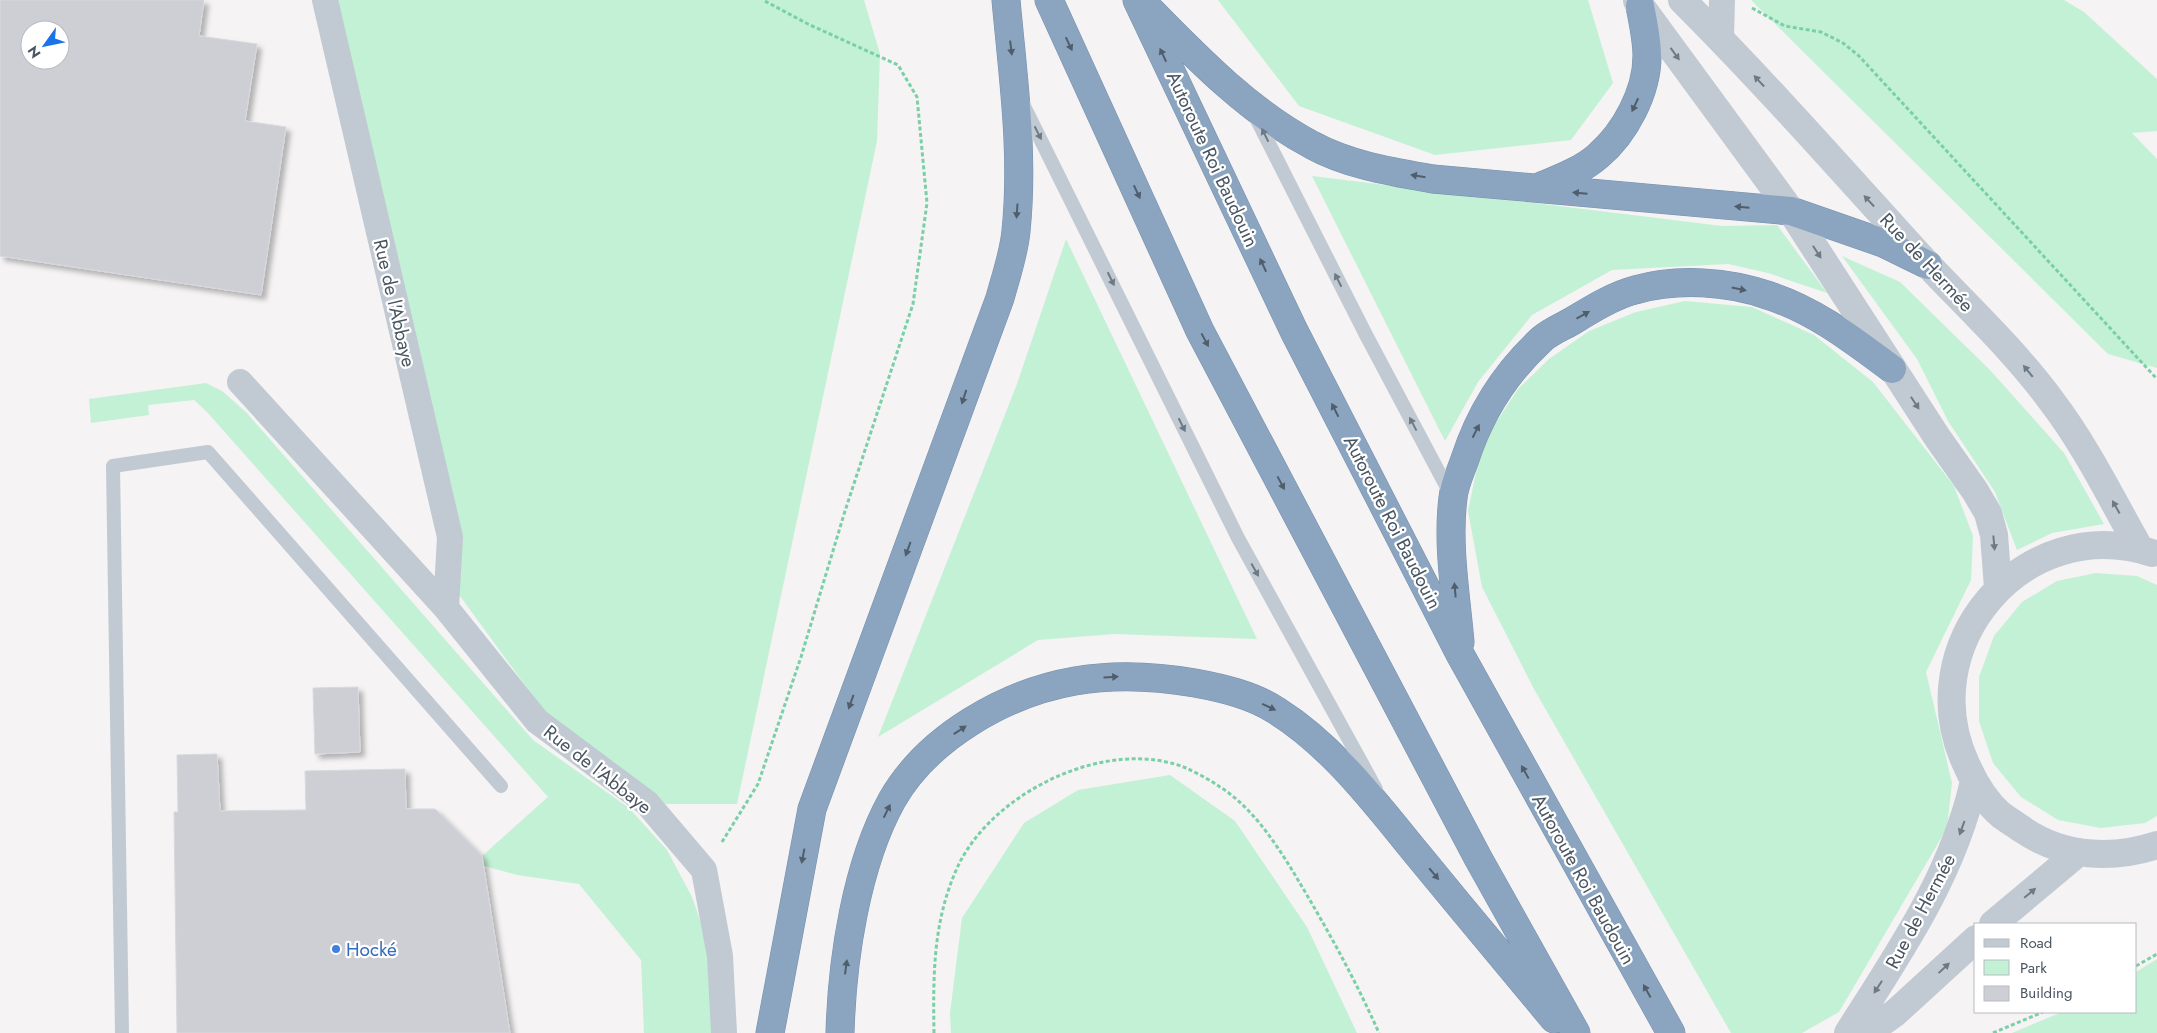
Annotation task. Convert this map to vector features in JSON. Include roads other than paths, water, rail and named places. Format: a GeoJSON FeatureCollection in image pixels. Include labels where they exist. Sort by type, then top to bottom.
{"type":"FeatureCollection","features":[{"type":"Feature","properties":{"kind":"highway"},"geometry":{"type":"LineString","coordinates":[[770,1033],[812,809],[1000,298],[1016,233],[1020,173],[1016,90],[1006,0]]}},
{"type":"Feature","properties":{"kind":"highway"},"geometry":{"type":"LineString","coordinates":[[1049,0],[1200,330],[1478,858],[1576,1033]]}},
{"type":"Feature","properties":{"kind":"highway"},"geometry":{"type":"LineString","coordinates":[[1138,0],[1185,47],[1279,126],[1313,146],[1353,162],[1398,173],[1433,178],[1535,189],[1790,211],[1883,243],[1928,265]]}},
{"type":"Feature","properties":{"kind":"highway","name":"Autoroute Roi Baudouin"},"geometry":{"type":"LineString","coordinates":[[1138,0],[1294,332],[1461,656],[1670,1033]]}},
{"type":"Feature","properties":{"kind":"highway"},"geometry":{"type":"LineString","coordinates":[[1535,189],[1574,171],[1598,156],[1615,138],[1630,115],[1643,88],[1647,56],[1638,3]]}},
{"type":"Feature","properties":{"kind":"highway"},"geometry":{"type":"LineString","coordinates":[[1461,656],[1452,557],[1453,498],[1470,442],[1491,402],[1510,372],[1543,338],[1586,313],[1634,290],[1680,283],[1723,285],[1769,295],[1805,310],[1829,324],[1892,369]]}},
{"type":"Feature","properties":{"kind":"highway"},"geometry":{"type":"LineString","coordinates":[[840,1033],[840,1006],[862,877],[874,838],[893,798],[922,761],[953,735],[987,714],[1042,690],[1074,682],[1140,676],[1171,679],[1221,688],[1246,697],[1275,709],[1318,741],[1403,836],[1565,1033]]}},
{"type":"Feature","properties":{"kind":"highway"},"geometry":{"type":"LineString","coordinates":[[782,965],[789,1033]]}},
{"type":"Feature","properties":{"kind":"highway"},"geometry":{"type":"LineString","coordinates":[[840,1006],[846,1033]]}},
{"type":"Feature","properties":{"kind":"street","name":"Rue de l'Abbaye"},"geometry":{"type":"LineString","coordinates":[[325,0],[450,537],[446,608]]}},
{"type":"Feature","properties":{"kind":"street","name":"Rue de Hermée"},"geometry":{"type":"LineString","coordinates":[[1682,0],[1721,39],[1928,265],[2012,351],[2054,403],[2148,552]]}},
{"type":"Feature","properties":{"kind":"street"},"geometry":{"type":"LineString","coordinates":[[1721,39],[1734,2]]}},
{"type":"Feature","properties":{"kind":"street"},"geometry":{"type":"LineString","coordinates":[[1638,3],[1790,211],[1988,513],[1994,535],[1998,588]]}},
{"type":"Feature","properties":{"kind":"street","name":"Rue de l'Abbaye"},"geometry":{"type":"LineString","coordinates":[[240,382],[446,608],[537,721],[647,803],[704,870],[720,956],[724,1033]]}},
{"type":"Feature","properties":{"kind":"street","name":"Rue de Hermée"},"geometry":{"type":"LineString","coordinates":[[2148,552],[2106,546],[2064,551],[2040,559],[2018,572],[1998,588],[1972,620],[1956,659],[1950,701],[1956,742],[1974,781],[2001,814],[2037,839],[2079,852],[2108,855],[2138,852],[2157,845]]}},
{"type":"Feature","properties":{"kind":"street","name":"Rue de Hermée"},"geometry":{"type":"LineString","coordinates":[[1848,1033],[1914,931],[1952,854],[1966,817],[1974,781]]}},
{"type":"Feature","properties":{"kind":"street"},"geometry":{"type":"LineString","coordinates":[[1994,923],[2079,852]]}},
{"type":"Feature","properties":{"kind":"street","name":"Rue de Hermée"},"geometry":{"type":"LineString","coordinates":[[1867,1033],[1895,1013],[1974,941]]}},
{"type":"Feature","properties":{"kind":"lane"},"geometry":{"type":"LineString","coordinates":[[1016,90],[1238,538],[1403,836]]}},
{"type":"Feature","properties":{"kind":"lane"},"geometry":{"type":"LineString","coordinates":[[1248,101],[1365,333],[1453,498]]}},
{"type":"Feature","properties":{"kind":"lane"},"geometry":{"type":"LineString","coordinates":[[122,1033],[113,466],[208,452],[501,786]]}},
{"type":"Feature","properties":{"kind":"place","name":"Hocké"},"geometry":{"type":"Point","coordinates":[336,949]}}]}
